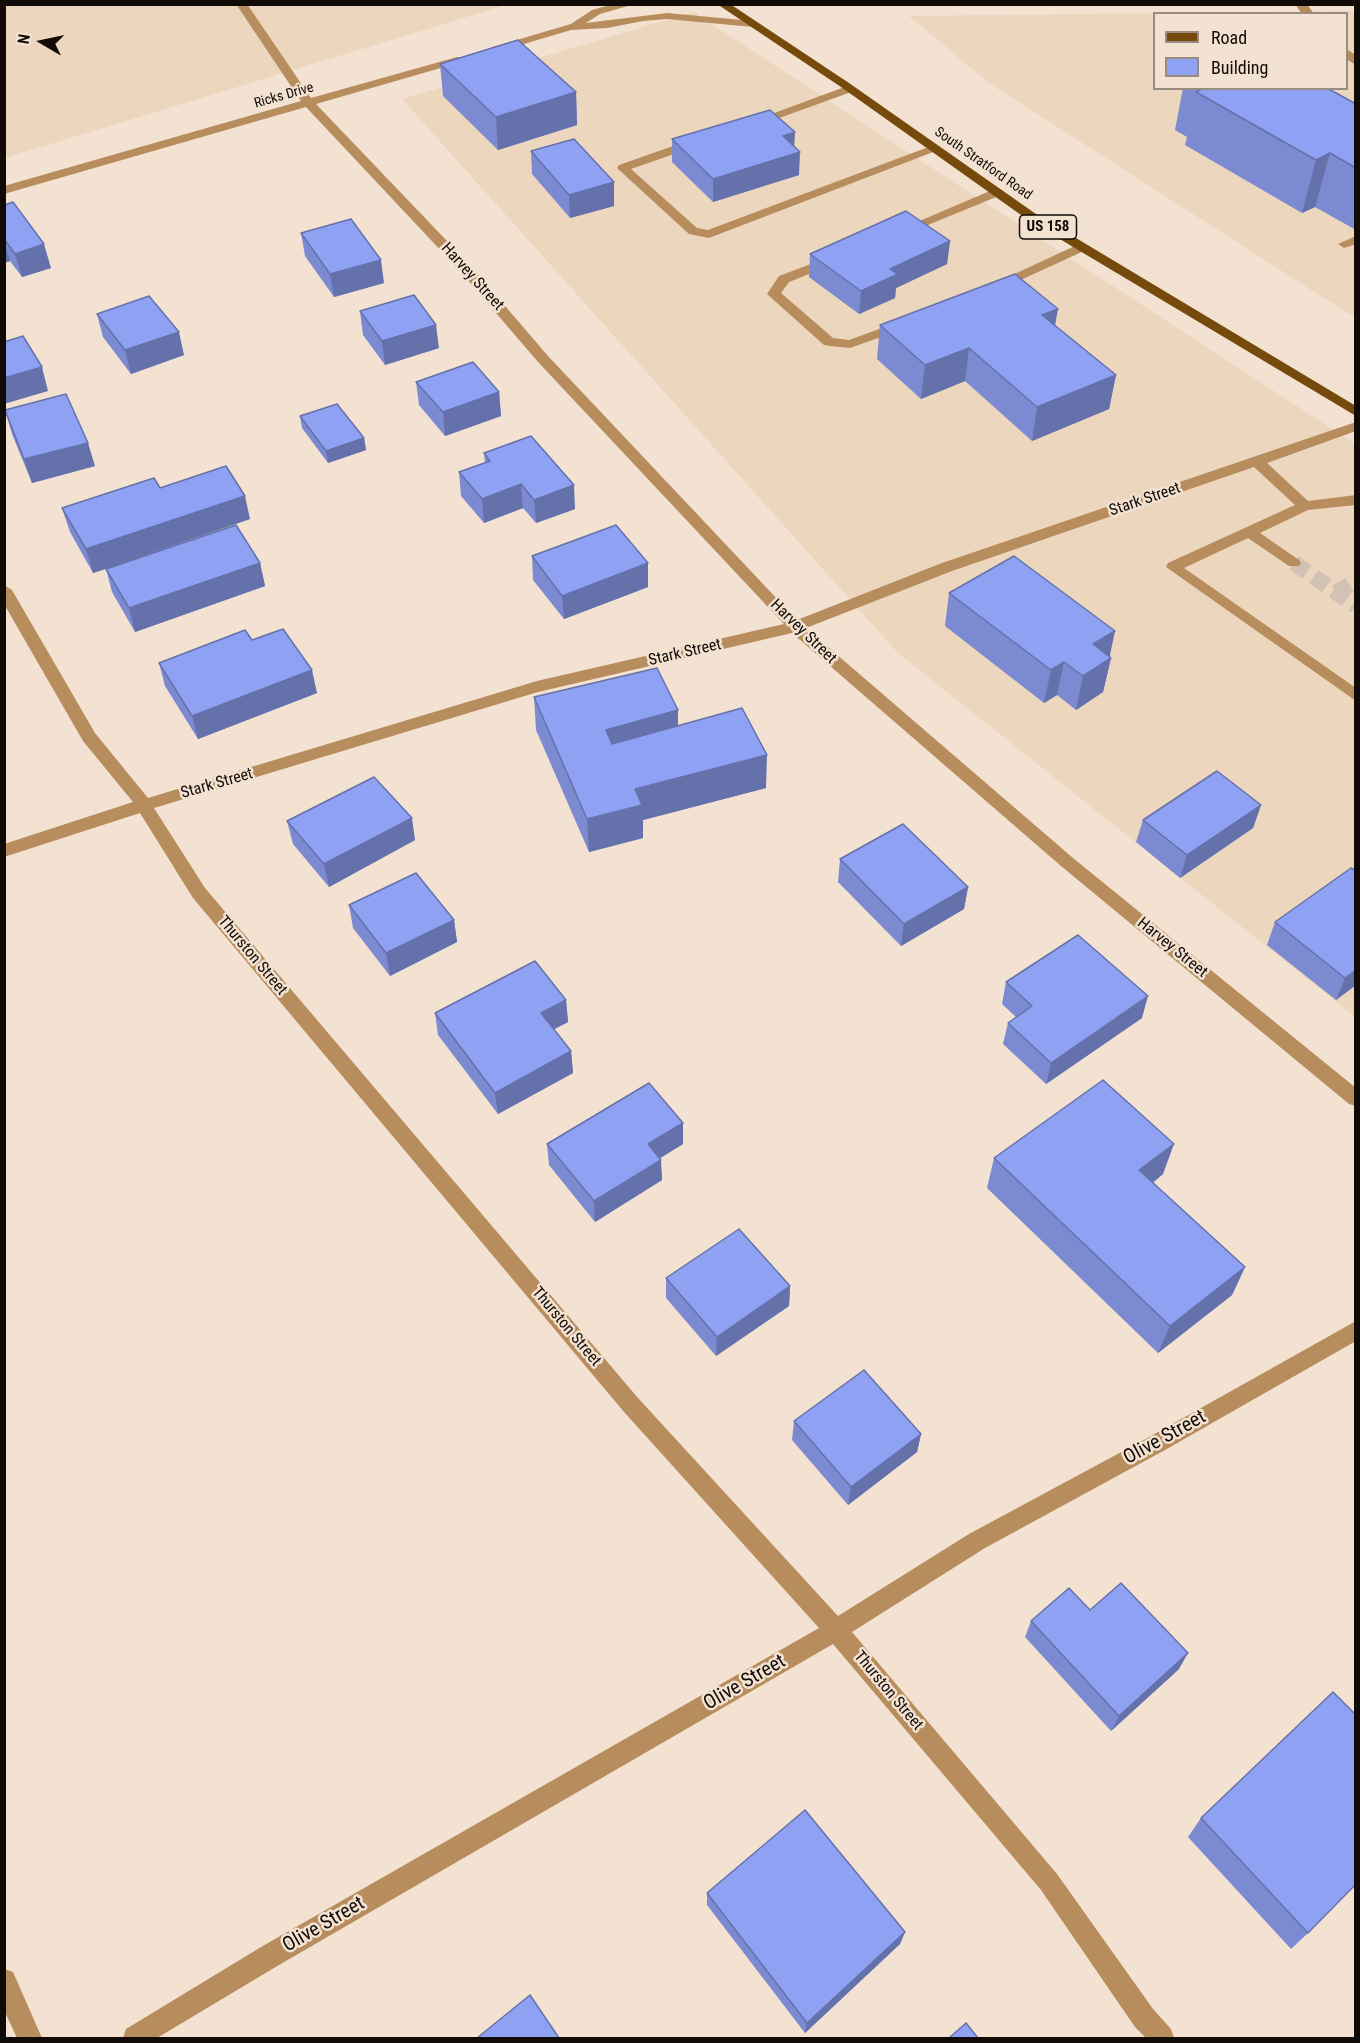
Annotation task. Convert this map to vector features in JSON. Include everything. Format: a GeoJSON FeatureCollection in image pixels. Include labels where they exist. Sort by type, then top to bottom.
{"type":"FeatureCollection","features":[{"type":"Feature","properties":{"kind":"main road","name":"South Stratford Road"},"geometry":{"type":"LineString","coordinates":[[722,4],[1081,247],[1356,412]]}},
{"type":"Feature","properties":{"kind":"street","name":"Harvey Street"},"geometry":{"type":"LineString","coordinates":[[241,4],[309,104],[465,268],[543,359],[795,627],[1067,862],[1356,1099]]}},
{"type":"Feature","properties":{"kind":"street","name":"Ricks Drive"},"geometry":{"type":"LineString","coordinates":[[570,27],[596,12],[630,4]]}},
{"type":"Feature","properties":{"kind":"street","name":"Ricks Drive"},"geometry":{"type":"LineString","coordinates":[[4,190],[570,27],[667,16],[753,24]]}},
{"type":"Feature","properties":{"kind":"street"},"geometry":{"type":"LineString","coordinates":[[742,126],[850,89]]}},
{"type":"Feature","properties":{"kind":"street"},"geometry":{"type":"LineString","coordinates":[[709,138],[623,168],[693,231],[709,234],[935,149]]}},
{"type":"Feature","properties":{"kind":"street"},"geometry":{"type":"LineString","coordinates":[[891,236],[997,192]]}},
{"type":"Feature","properties":{"kind":"street"},"geometry":{"type":"LineString","coordinates":[[985,291],[1081,247]]}},
{"type":"Feature","properties":{"kind":"street"},"geometry":{"type":"LineString","coordinates":[[848,253],[784,279],[774,294],[829,342],[850,344],[912,321]]}},
{"type":"Feature","properties":{"kind":"street","name":"Stark Street"},"geometry":{"type":"LineString","coordinates":[[4,851],[144,805],[537,687],[795,627],[947,567],[1356,426]]}},
{"type":"Feature","properties":{"kind":"street"},"geometry":{"type":"LineString","coordinates":[[1257,462],[1305,506]]}},
{"type":"Feature","properties":{"kind":"street"},"geometry":{"type":"LineString","coordinates":[[1356,500],[1305,506],[1173,567],[1356,696]]}},
{"type":"Feature","properties":{"kind":"street"},"geometry":{"type":"LineString","coordinates":[[1249,532],[1294,562]]}},
{"type":"Feature","properties":{"kind":"street","name":"Thurston Street"},"geometry":{"type":"LineString","coordinates":[[4,590],[89,738],[144,805],[199,893],[623,1396],[836,1630],[1049,1882],[1144,2018],[1162,2038]]}},
{"type":"Feature","properties":{"kind":"street","name":"Olive Street"},"geometry":{"type":"LineString","coordinates":[[135,2038],[270,1956],[836,1630],[977,1541],[1158,1443],[1356,1330]]}},
{"type":"Feature","properties":{"kind":"street"},"geometry":{"type":"LineString","coordinates":[[4,1981],[30,2038]]}},
{"type":"Feature","properties":{"kind":"shaded area"},"geometry":{"type":"Polygon","coordinates":[[[5,5],[506,5],[5,158],[5,5]]]}},
{"type":"Feature","properties":{"kind":"shaded area"},"geometry":{"type":"Polygon","coordinates":[[[1355,11],[1355,318],[989,83],[909,16],[1153,13],[1153,90],[1348,90],[1348,12],[1266,12],[1355,11]]]}},
{"type":"Feature","properties":{"kind":"shaded area"},"geometry":{"type":"Polygon","coordinates":[[[693,12],[1355,444],[1355,1017],[898,653],[402,99],[693,12]]]}},
{"type":"Feature","properties":{"kind":"building"},"geometry":{"type":"Polygon","coordinates":[[[518,40],[576,92],[496,117],[440,64],[518,40]]]}},
{"type":"Feature","properties":{"kind":"building"},"geometry":{"type":"Polygon","coordinates":[[[1200,90],[1331,90],[1356,104],[1356,168],[1330,153],[1316,160],[1196,92],[1200,90]]]}},
{"type":"Feature","properties":{"kind":"building"},"geometry":{"type":"Polygon","coordinates":[[[770,110],[795,132],[783,136],[800,152],[713,179],[672,139],[770,110]]]}},
{"type":"Feature","properties":{"kind":"building"},"geometry":{"type":"Polygon","coordinates":[[[574,139],[614,182],[569,195],[531,151],[574,139]]]}},
{"type":"Feature","properties":{"kind":"building"},"geometry":{"type":"Polygon","coordinates":[[[13,202],[44,244],[15,254],[4,239],[4,205],[13,202]]]}},
{"type":"Feature","properties":{"kind":"building"},"geometry":{"type":"Polygon","coordinates":[[[906,211],[950,241],[890,269],[898,274],[861,291],[810,254],[906,211]]]}},
{"type":"Feature","properties":{"kind":"building"},"geometry":{"type":"Polygon","coordinates":[[[351,219],[381,260],[330,274],[301,233],[351,219]]]}},
{"type":"Feature","properties":{"kind":"building"},"geometry":{"type":"Polygon","coordinates":[[[1015,274],[1058,309],[1042,315],[1116,375],[1037,407],[969,348],[925,365],[880,325],[1015,274]]]}},
{"type":"Feature","properties":{"kind":"building"},"geometry":{"type":"Polygon","coordinates":[[[414,295],[436,325],[382,341],[360,311],[414,295]]]}},
{"type":"Feature","properties":{"kind":"building"},"geometry":{"type":"Polygon","coordinates":[[[149,296],[179,332],[125,350],[97,314],[149,296]]]}},
{"type":"Feature","properties":{"kind":"building"},"geometry":{"type":"Polygon","coordinates":[[[23,336],[42,367],[4,378],[4,342],[23,336]]]}},
{"type":"Feature","properties":{"kind":"building"},"geometry":{"type":"Polygon","coordinates":[[[473,362],[499,392],[443,412],[416,382],[473,362]]]}},
{"type":"Feature","properties":{"kind":"building"},"geometry":{"type":"Polygon","coordinates":[[[66,394],[88,443],[24,459],[5,410],[66,394]]]}},
{"type":"Feature","properties":{"kind":"building"},"geometry":{"type":"Polygon","coordinates":[[[337,404],[364,438],[326,451],[300,416],[337,404]]]}},
{"type":"Feature","properties":{"kind":"building"},"geometry":{"type":"Polygon","coordinates":[[[531,436],[574,485],[534,500],[521,484],[482,499],[459,472],[490,461],[484,453],[531,436]]]}},
{"type":"Feature","properties":{"kind":"building"},"geometry":{"type":"Polygon","coordinates":[[[226,466],[245,496],[86,549],[62,508],[154,478],[160,488],[226,466]]]}},
{"type":"Feature","properties":{"kind":"building"},"geometry":{"type":"Polygon","coordinates":[[[236,525],[260,563],[129,608],[106,569],[236,525]]]}},
{"type":"Feature","properties":{"kind":"building"},"geometry":{"type":"Polygon","coordinates":[[[616,525],[648,563],[562,596],[532,556],[616,525]]]}},
{"type":"Feature","properties":{"kind":"building"},"geometry":{"type":"Polygon","coordinates":[[[1014,556],[1115,631],[1093,644],[1111,658],[1083,676],[1064,662],[1051,670],[949,593],[1014,556]]]}},
{"type":"Feature","properties":{"kind":"building"},"geometry":{"type":"Polygon","coordinates":[[[283,629],[312,670],[192,716],[159,663],[245,630],[252,640],[283,629]]]}},
{"type":"Feature","properties":{"kind":"building"},"geometry":{"type":"Polygon","coordinates":[[[657,668],[678,710],[606,730],[612,744],[742,708],[767,755],[635,789],[642,805],[587,819],[534,697],[657,668]]]}},
{"type":"Feature","properties":{"kind":"building"},"geometry":{"type":"Polygon","coordinates":[[[1217,771],[1261,805],[1187,855],[1143,820],[1217,771]]]}},
{"type":"Feature","properties":{"kind":"building"},"geometry":{"type":"Polygon","coordinates":[[[374,777],[412,818],[324,864],[287,821],[374,777]]]}},
{"type":"Feature","properties":{"kind":"building"},"geometry":{"type":"Polygon","coordinates":[[[903,824],[968,887],[904,924],[840,859],[903,824]]]}},
{"type":"Feature","properties":{"kind":"building"},"geometry":{"type":"Polygon","coordinates":[[[1351,868],[1356,871],[1356,970],[1345,978],[1275,922],[1351,868]]]}},
{"type":"Feature","properties":{"kind":"building"},"geometry":{"type":"Polygon","coordinates":[[[416,873],[454,920],[386,953],[349,905],[416,873]]]}},
{"type":"Feature","properties":{"kind":"building"},"geometry":{"type":"Polygon","coordinates":[[[1078,935],[1148,996],[1051,1063],[1008,1023],[1032,1006],[1006,982],[1078,935]]]}},
{"type":"Feature","properties":{"kind":"building"},"geometry":{"type":"Polygon","coordinates":[[[535,961],[566,1000],[541,1013],[571,1051],[495,1093],[435,1013],[535,961]]]}},
{"type":"Feature","properties":{"kind":"building"},"geometry":{"type":"Polygon","coordinates":[[[1103,1080],[1174,1144],[1139,1170],[1245,1267],[1170,1326],[994,1158],[1103,1080]]]}},
{"type":"Feature","properties":{"kind":"building"},"geometry":{"type":"Polygon","coordinates":[[[649,1083],[683,1123],[648,1144],[661,1160],[594,1201],[547,1144],[649,1083]]]}},
{"type":"Feature","properties":{"kind":"building"},"geometry":{"type":"Polygon","coordinates":[[[739,1229],[790,1286],[717,1337],[666,1278],[739,1229]]]}},
{"type":"Feature","properties":{"kind":"building"},"geometry":{"type":"Polygon","coordinates":[[[864,1370],[921,1434],[851,1487],[794,1421],[864,1370]]]}},
{"type":"Feature","properties":{"kind":"building"},"geometry":{"type":"Polygon","coordinates":[[[1121,1583],[1188,1653],[1119,1716],[1031,1621],[1069,1588],[1090,1610],[1121,1583]]]}},
{"type":"Feature","properties":{"kind":"building"},"geometry":{"type":"Polygon","coordinates":[[[1333,1692],[1356,1715],[1356,1884],[1308,1933],[1201,1818],[1333,1692]]]}},
{"type":"Feature","properties":{"kind":"building"},"geometry":{"type":"Polygon","coordinates":[[[805,1810],[905,1932],[807,2023],[707,1893],[805,1810]]]}},
{"type":"Feature","properties":{"kind":"building"},"geometry":{"type":"Polygon","coordinates":[[[530,1995],[559,2038],[477,2038],[530,1995]]]}},
{"type":"Feature","properties":{"kind":"building"},"geometry":{"type":"Polygon","coordinates":[[[966,2023],[978,2038],[949,2038],[966,2023]]]}},
{"type":"Feature","properties":{"kind":"tunnel"},"geometry":{"type":"LineString","coordinates":[[1294,563],[1337,593]]}},
{"type":"Feature","properties":{"kind":"tunnel"},"geometry":{"type":"LineString","coordinates":[[1337,593],[1356,581]]}},
{"type":"Feature","properties":{"kind":"tunnel"},"geometry":{"type":"LineString","coordinates":[[1337,593],[1356,606]]}}]}
